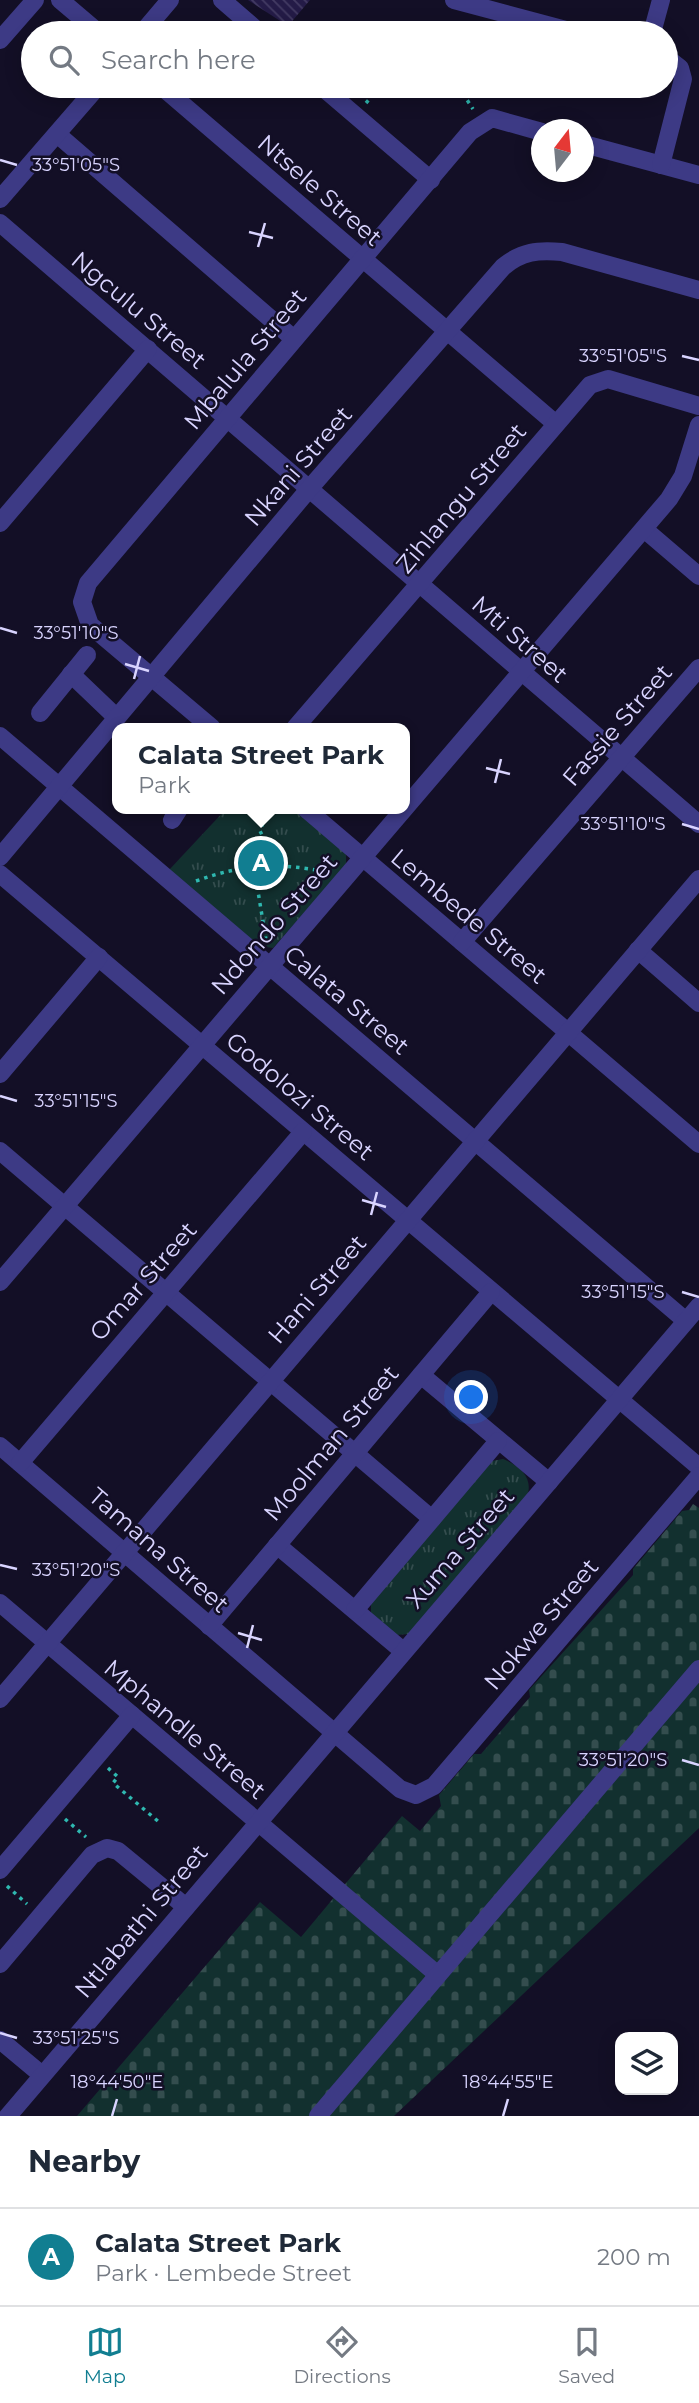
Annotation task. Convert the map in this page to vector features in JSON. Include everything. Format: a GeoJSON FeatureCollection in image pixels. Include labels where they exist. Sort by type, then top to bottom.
{"type":"FeatureCollection","features":[{"type":"Feature","properties":{"kind":"street"},"geometry":{"type":"LineString","coordinates":[[0,40],[35,0]]}},
{"type":"Feature","properties":{"kind":"street"},"geometry":{"type":"LineString","coordinates":[[60,0],[85,21]]}},
{"type":"Feature","properties":{"kind":"street"},"geometry":{"type":"LineString","coordinates":[[152,21],[170,0]]}},
{"type":"Feature","properties":{"kind":"street"},"geometry":{"type":"LineString","coordinates":[[222,0],[246,21]]}},
{"type":"Feature","properties":{"kind":"street"},"geometry":{"type":"LineString","coordinates":[[454,0],[501,6],[543,21]]}},
{"type":"Feature","properties":{"kind":"street"},"geometry":{"type":"LineString","coordinates":[[656,21],[662,0]]}},
{"type":"Feature","properties":{"kind":"street"},"geometry":{"type":"LineString","coordinates":[[661,165],[683,79],[678,66]]}},
{"type":"Feature","properties":{"kind":"street"},"geometry":{"type":"LineString","coordinates":[[0,199],[88,98]]}},
{"type":"Feature","properties":{"kind":"street","name":"Ntsele Street"},"geometry":{"type":"LineString","coordinates":[[174,98],[556,424]]}},
{"type":"Feature","properties":{"kind":"street"},"geometry":{"type":"LineString","coordinates":[[335,98],[431,180]]}},
{"type":"Feature","properties":{"kind":"street"},"geometry":{"type":"LineString","coordinates":[[482,122],[492,118],[531,129]]}},
{"type":"Feature","properties":{"kind":"street","name":"Mbalula Street"},"geometry":{"type":"LineString","coordinates":[[150,676],[90,625],[83,612],[84,593],[94,576],[362,258],[482,122]]}},
{"type":"Feature","properties":{"kind":"street"},"geometry":{"type":"LineString","coordinates":[[57,134],[294,339]]}},
{"type":"Feature","properties":{"kind":"street"},"geometry":{"type":"LineString","coordinates":[[594,147],[699,175]]}},
{"type":"Feature","properties":{"kind":"street","name":"Ngculu Street"},"geometry":{"type":"LineString","coordinates":[[0,223],[309,489]]}},
{"type":"Feature","properties":{"kind":"street","name":"Nkani Street"},"geometry":{"type":"LineString","coordinates":[[117,723],[150,676],[503,267],[528,252],[562,252],[699,290]]}},
{"type":"Feature","properties":{"kind":"street"},"geometry":{"type":"LineString","coordinates":[[0,523],[148,349]]}},
{"type":"Feature","properties":{"kind":"street","name":"Zihlangu Street"},"geometry":{"type":"LineString","coordinates":[[299,723],[590,385],[608,379],[699,406]]}},
{"type":"Feature","properties":{"kind":"street","name":"Ndondo Street"},"geometry":{"type":"LineString","coordinates":[[410,803],[677,489],[699,425]]}},
{"type":"Feature","properties":{"kind":"street","name":"Mti Street"},"geometry":{"type":"LineString","coordinates":[[309,489],[699,824]]}},
{"type":"Feature","properties":{"kind":"street"},"geometry":{"type":"LineString","coordinates":[[643,529],[699,576]]}},
{"type":"Feature","properties":{"kind":"street"},"geometry":{"type":"LineString","coordinates":[[40,713],[87,655]]}},
{"type":"Feature","properties":{"kind":"street","name":"Fassie Street"},"geometry":{"type":"LineString","coordinates":[[462,942],[699,668]]}},
{"type":"Feature","properties":{"kind":"street"},"geometry":{"type":"LineString","coordinates":[[71,674],[112,728]]}},
{"type":"Feature","properties":{"kind":"street"},"geometry":{"type":"LineString","coordinates":[[150,676],[206,723]]}},
{"type":"Feature","properties":{"kind":"street","name":"Nkani Street"},"geometry":{"type":"LineString","coordinates":[[0,857],[112,730]]}},
{"type":"Feature","properties":{"kind":"street","name":"Calata Street"},"geometry":{"type":"LineString","coordinates":[[0,736],[686,1321]]}},
{"type":"Feature","properties":{"kind":"street","name":"Lembede Street"},"geometry":{"type":"LineString","coordinates":[[312,814],[699,1144]]}},
{"type":"Feature","properties":{"kind":"street","name":"Ndondo Street"},"geometry":{"type":"LineString","coordinates":[[0,1282],[401,814]]}},
{"type":"Feature","properties":{"kind":"street","name":"Godolozi Street"},"geometry":{"type":"LineString","coordinates":[[0,874],[699,1466]]}},
{"type":"Feature","properties":{"kind":"street","name":"Hani Street"},"geometry":{"type":"LineString","coordinates":[[0,1699],[699,879]]}},
{"type":"Feature","properties":{"kind":"street"},"geometry":{"type":"LineString","coordinates":[[638,950],[699,1003]]}},
{"type":"Feature","properties":{"kind":"street"},"geometry":{"type":"LineString","coordinates":[[0,1074],[99,957]]}},
{"type":"Feature","properties":{"kind":"street","name":"Omar Street"},"geometry":{"type":"LineString","coordinates":[[20,1463],[303,1132]]}},
{"type":"Feature","properties":{"kind":"street"},"geometry":{"type":"LineString","coordinates":[[0,1151],[432,1518]]}},
{"type":"Feature","properties":{"kind":"street","name":"Moolman Street"},"geometry":{"type":"LineString","coordinates":[[209,1626],[491,1292]]}},
{"type":"Feature","properties":{"kind":"street","name":"Xuma Street"},"geometry":{"type":"LineString","coordinates":[[258,1823],[699,1306]]}},
{"type":"Feature","properties":{"kind":"street"},"geometry":{"type":"LineString","coordinates":[[421,1375],[549,1482]]}},
{"type":"Feature","properties":{"kind":"street"},"geometry":{"type":"LineString","coordinates":[[355,1610],[498,1441]]}},
{"type":"Feature","properties":{"kind":"street","name":"Tamana Street"},"geometry":{"type":"LineString","coordinates":[[0,1446],[400,1788],[416,1795]]}},
{"type":"Feature","properties":{"kind":"street","name":"Nokwe Street"},"geometry":{"type":"LineString","coordinates":[[416,1795],[434,1786],[699,1476]]}},
{"type":"Feature","properties":{"kind":"street"},"geometry":{"type":"LineString","coordinates":[[277,1545],[403,1651]]}},
{"type":"Feature","properties":{"kind":"street","name":"Mphandle Street"},"geometry":{"type":"LineString","coordinates":[[0,1603],[438,1975]]}},
{"type":"Feature","properties":{"kind":"street"},"geometry":{"type":"LineString","coordinates":[[318,2116],[699,1669]]}},
{"type":"Feature","properties":{"kind":"street"},"geometry":{"type":"LineString","coordinates":[[0,1870],[132,1716]]}},
{"type":"Feature","properties":{"kind":"street","name":"Ntlabathi Street"},"geometry":{"type":"LineString","coordinates":[[8,2116],[258,1823]]}},
{"type":"Feature","properties":{"kind":"street"},"geometry":{"type":"LineString","coordinates":[[0,1964],[92,1855],[101,1850],[118,1851],[186,1907]]}},
{"type":"Feature","properties":{"kind":"street"},"geometry":{"type":"LineString","coordinates":[[0,2040],[42,2075]]}},
{"type":"Feature","properties":{"kind":"path"},"geometry":{"type":"LineString","coordinates":[[466,98],[482,122]]}},
{"type":"Feature","properties":{"kind":"path"},"geometry":{"type":"LineString","coordinates":[[266,814],[260,831],[267,843],[254,867],[270,966]]}},
{"type":"Feature","properties":{"kind":"path"},"geometry":{"type":"LineString","coordinates":[[178,888],[223,871],[285,864],[347,877]]}},
{"type":"Feature","properties":{"kind":"path"},"geometry":{"type":"LineString","coordinates":[[96,1757],[118,1777],[114,1783],[159,1822]]}},
{"type":"Feature","properties":{"kind":"path"},"geometry":{"type":"LineString","coordinates":[[53,1808],[101,1850]]}},
{"type":"Feature","properties":{"kind":"path"},"geometry":{"type":"LineString","coordinates":[[0,1880],[41,1916]]}},
{"type":"Feature","properties":{"kind":"green space"},"geometry":{"type":"Polygon","coordinates":[[[221,814],[302,814],[341,847],[346,855],[346,865],[273,948],[258,946],[169,870],[221,814]]]}},
{"type":"Feature","properties":{"kind":"green space"},"geometry":{"type":"Polygon","coordinates":[[[503,1459],[524,1473],[529,1489],[527,1496],[410,1634],[395,1635],[371,1614],[371,1602],[492,1461],[503,1459]]]}},
{"type":"Feature","properties":{"kind":"green space"},"geometry":{"type":"Polygon","coordinates":[[[693,1504],[699,1508],[699,1828],[394,2116],[77,2116],[260,1902],[301,1937],[402,1816],[420,1831],[441,1806],[439,1795],[474,1754],[481,1754],[530,1697],[529,1690],[633,1575],[633,1569],[682,1511],[689,1510],[693,1504]]]}},
{"type":"Feature","properties":{"kind":"building"},"geometry":{"type":"Polygon","coordinates":[[[248,0],[310,0],[292,21],[280,21],[248,0]]]}},
{"type":"Feature","properties":{"kind":"place","name":"Calata Street Park"},"geometry":{"type":"Point","coordinates":[261,863]}}]}
